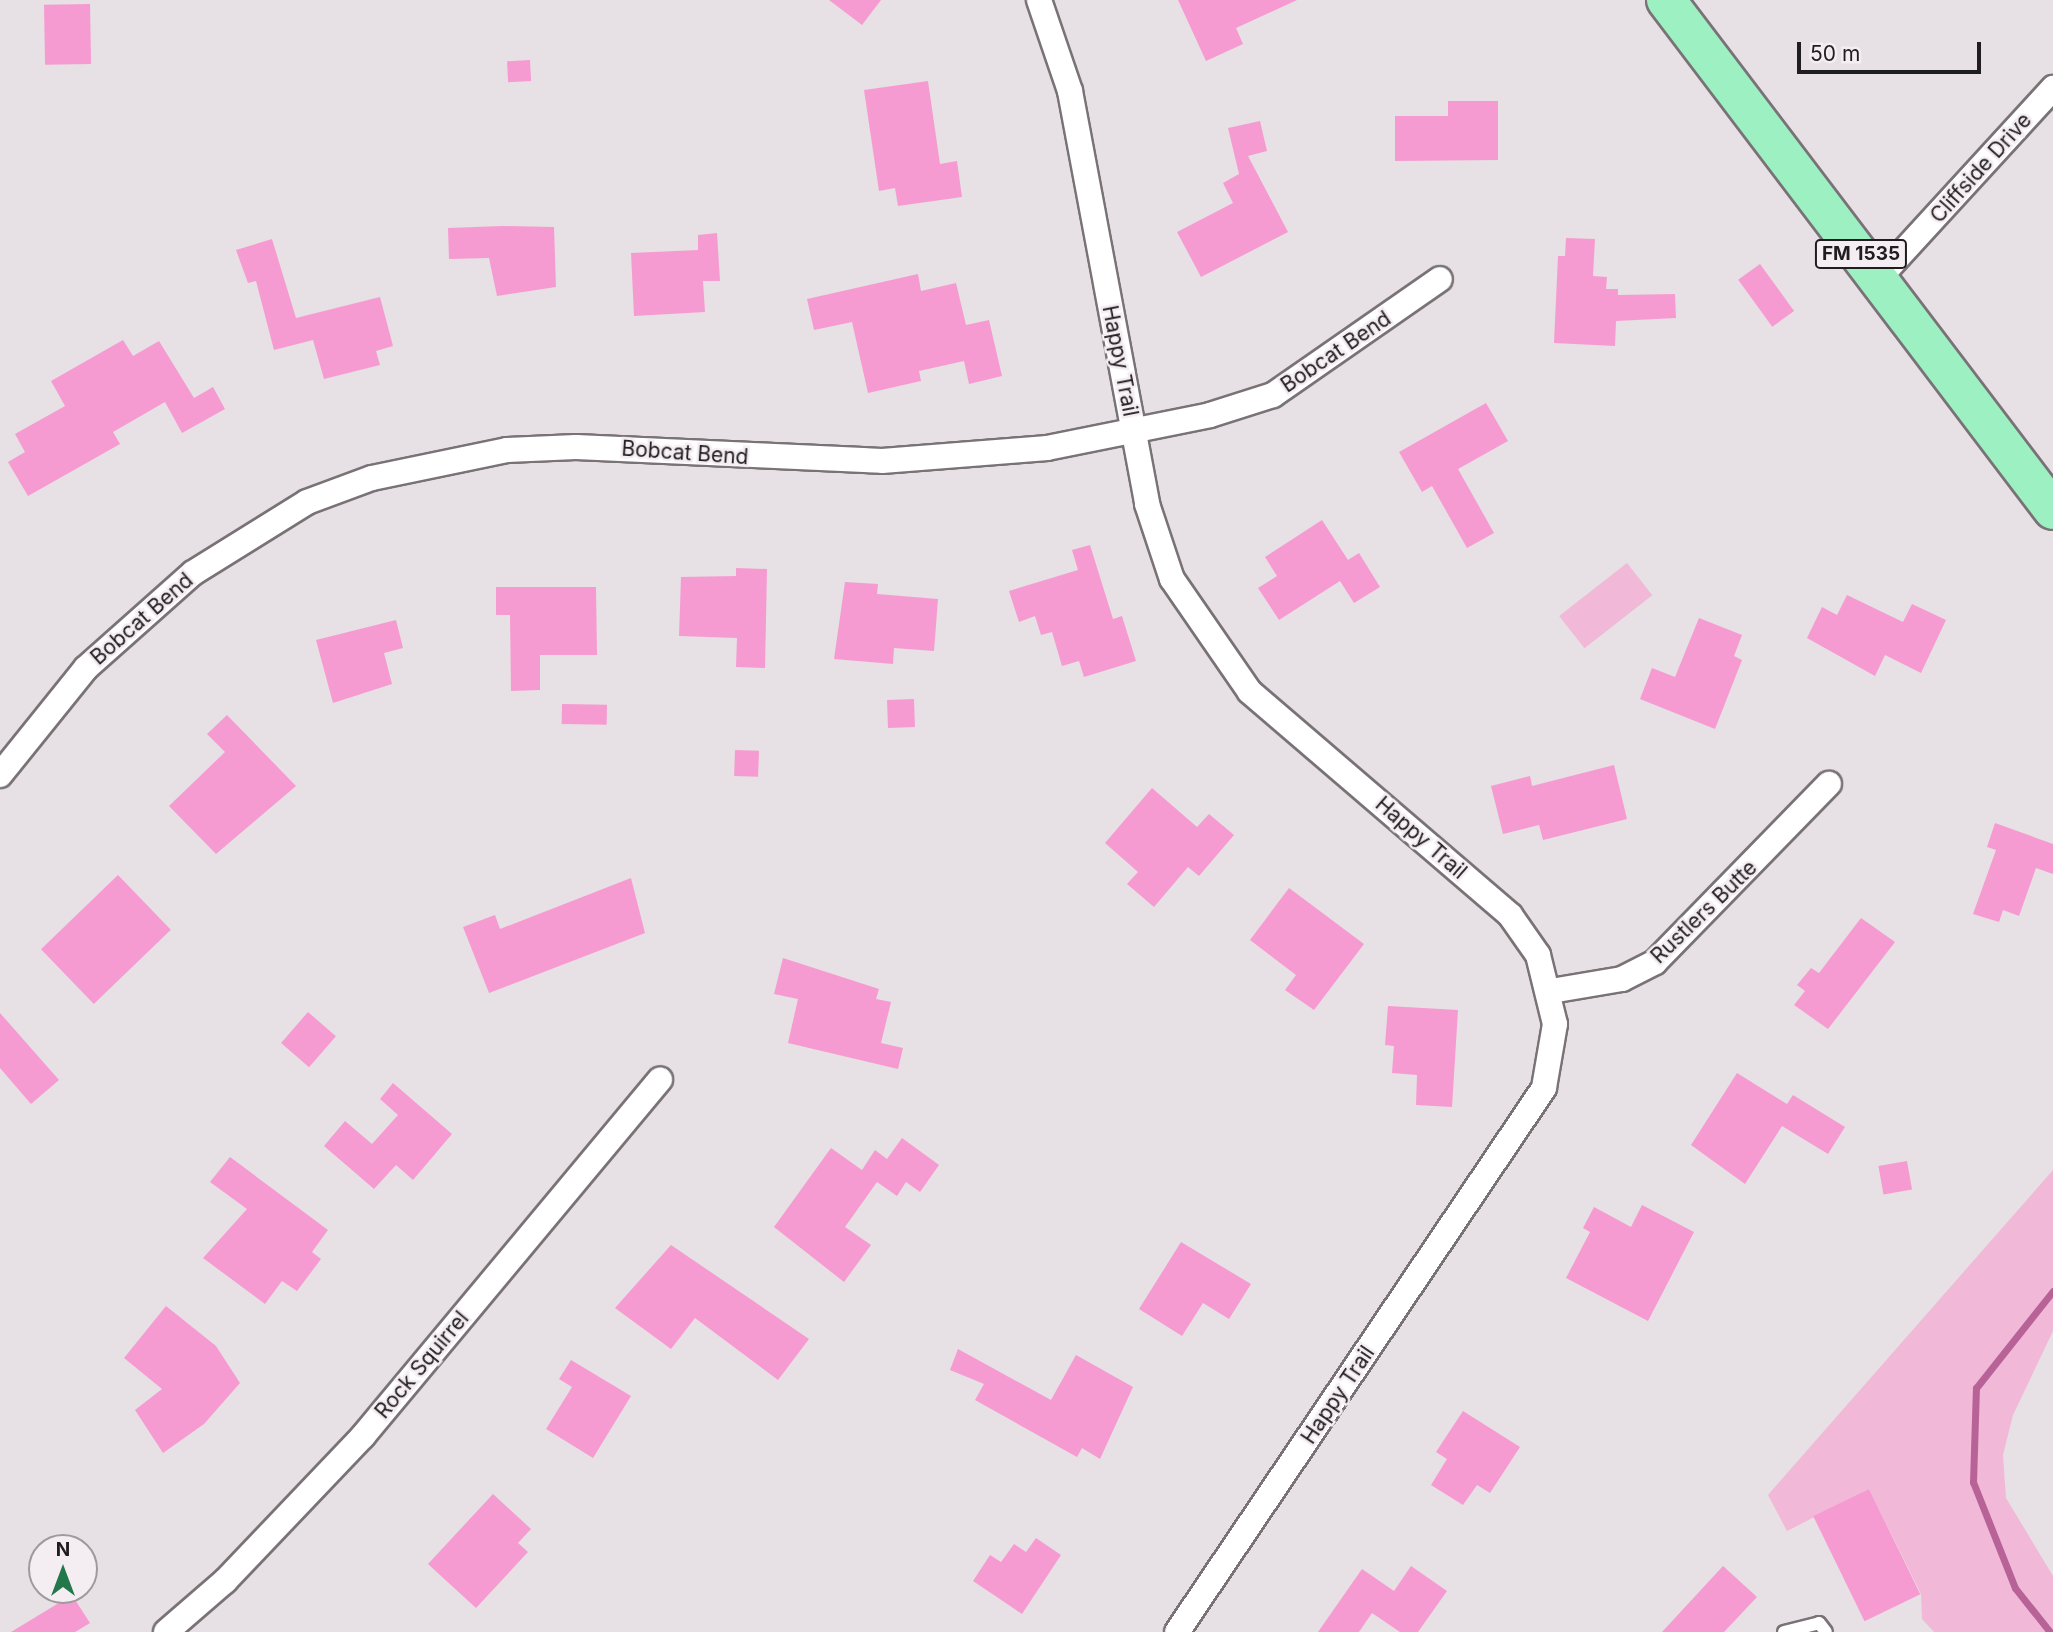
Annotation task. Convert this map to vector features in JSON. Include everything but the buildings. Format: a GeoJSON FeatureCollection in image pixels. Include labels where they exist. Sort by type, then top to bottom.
{"type":"FeatureCollection","features":[{"type":"Feature","properties":{"kind":"main road","name":"FM 1535"},"geometry":{"type":"LineString","coordinates":[[1666,0],[2053,510]]}},
{"type":"Feature","properties":{"kind":"street","name":"Happy Trail"},"geometry":{"type":"LineString","coordinates":[[1039,0],[1070,91],[1147,504],[1172,579],[1221,656],[1250,692],[1510,915],[1538,955],[1550,991],[1554,1035],[1544,1088],[1177,1632]]}},
{"type":"Feature","properties":{"kind":"street","name":"Cliffside Drive"},"geometry":{"type":"LineString","coordinates":[[1879,278],[2053,88]]}},
{"type":"Feature","properties":{"kind":"street","name":"Bobcat Bend"},"geometry":{"type":"LineString","coordinates":[[0,775],[86,668],[193,573],[307,502],[372,478],[498,451],[576,447],[957,460],[1210,415],[1273,395],[1440,279]]}},
{"type":"Feature","properties":{"kind":"street","name":"Rustlers Butte"},"geometry":{"type":"LineString","coordinates":[[1550,991],[1622,979],[1656,962],[1829,784]]}},
{"type":"Feature","properties":{"kind":"street","name":"Rock Squirrel"},"geometry":{"type":"LineString","coordinates":[[166,1632],[225,1581],[363,1436],[660,1080]]}},
{"type":"Feature","properties":{"kind":"lane"},"geometry":{"type":"LineString","coordinates":[[1784,1632],[1819,1623],[1826,1632]]}},
{"type":"Feature","properties":{"kind":"shaded area"},"geometry":{"type":"Polygon","coordinates":[[[1627,563],[1652,595],[1584,648],[1559,616],[1627,563]]]}},
{"type":"Feature","properties":{"kind":"shaded area"},"geometry":{"type":"Polygon","coordinates":[[[2053,1170],[2053,1331],[2013,1415],[2003,1455],[2006,1498],[2053,1576],[2053,1632],[1934,1632],[1922,1619],[1921,1594],[1869,1489],[1787,1531],[1768,1495],[2053,1170]]]}},
{"type":"Feature","properties":{"kind":"waterway"},"geometry":{"type":"LineString","coordinates":[[2050,1632],[2015,1588],[1973,1482],[1976,1388],[2053,1291]]}}]}
